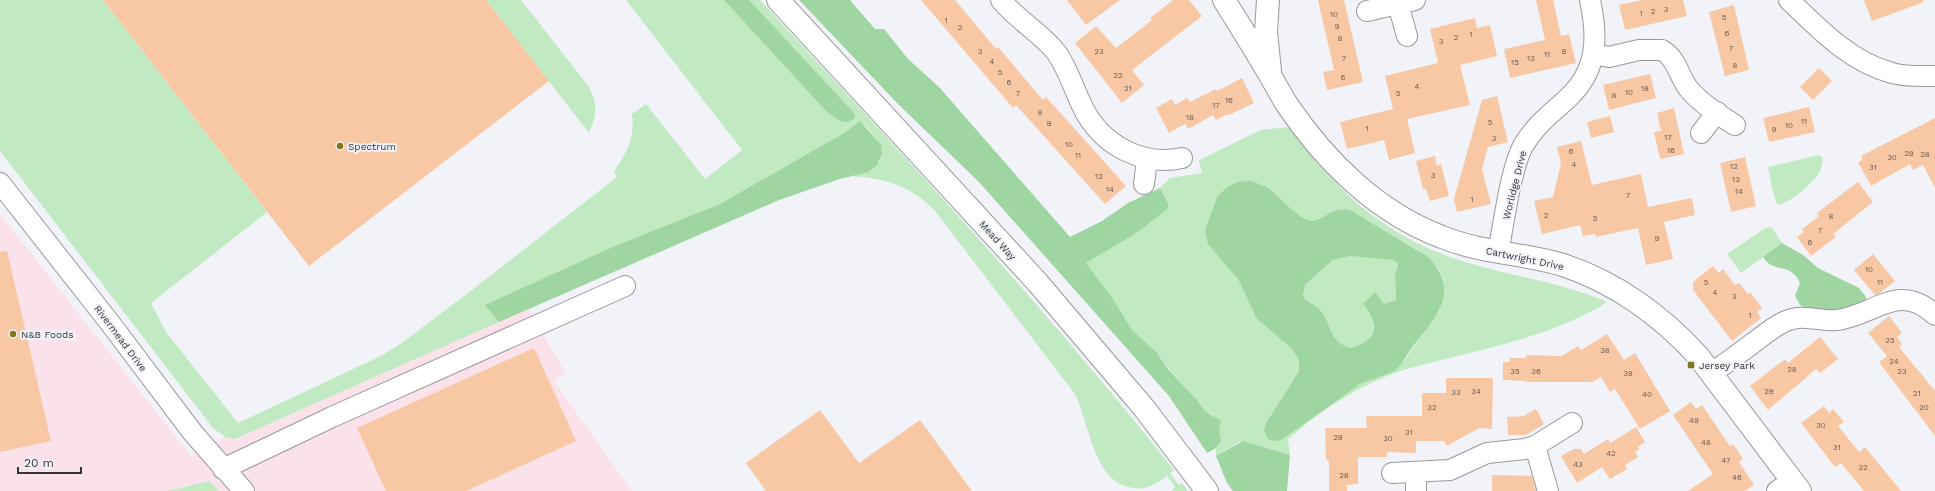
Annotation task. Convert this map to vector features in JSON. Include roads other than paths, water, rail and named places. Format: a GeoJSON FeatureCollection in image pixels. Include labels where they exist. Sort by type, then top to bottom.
{"type":"FeatureCollection","features":[{"type":"Feature","properties":{"kind":"street","name":"Mead Way"},"geometry":{"type":"LineString","coordinates":[[778,0],[1038,284],[1144,408],[1207,491]]}},
{"type":"Feature","properties":{"kind":"street"},"geometry":{"type":"LineString","coordinates":[[1001,0],[1015,15],[1042,36],[1057,54],[1094,125],[1122,149],[1147,160],[1168,161],[1182,158]]}},
{"type":"Feature","properties":{"kind":"street","name":"Cartwright Drive"},"geometry":{"type":"LineString","coordinates":[[1224,0],[1290,109],[1323,152],[1356,184],[1394,212],[1442,237],[1473,247],[1564,266],[1589,276],[1639,303],[1681,338],[1712,374],[1790,488]]}},
{"type":"Feature","properties":{"kind":"street","name":"Cartwright Drive"},"geometry":{"type":"LineString","coordinates":[[1268,0],[1267,45],[1272,78]]}},
{"type":"Feature","properties":{"kind":"street","name":"Worlidge Drive"},"geometry":{"type":"LineString","coordinates":[[1498,252],[1522,148],[1539,124],[1578,87],[1594,54],[1596,37],[1590,0]]}},
{"type":"Feature","properties":{"kind":"street"},"geometry":{"type":"LineString","coordinates":[[1789,0],[1822,32],[1844,50],[1875,67],[1898,74],[1935,76]]}},
{"type":"Feature","properties":{"kind":"street"},"geometry":{"type":"LineString","coordinates":[[1367,11],[1406,2],[1407,36]]}},
{"type":"Feature","properties":{"kind":"street"},"geometry":{"type":"LineString","coordinates":[[1594,54],[1609,57],[1650,49],[1662,50],[1674,59],[1689,89],[1735,125]]}},
{"type":"Feature","properties":{"kind":"street"},"geometry":{"type":"LineString","coordinates":[[1701,133],[1717,112]]}},
{"type":"Feature","properties":{"kind":"street"},"geometry":{"type":"LineString","coordinates":[[1144,184],[1147,160]]}},
{"type":"Feature","properties":{"kind":"street","name":"Rivermead Drive"},"geometry":{"type":"LineString","coordinates":[[0,183],[110,323],[193,433],[223,469],[244,491]]}},
{"type":"Feature","properties":{"kind":"street"},"geometry":{"type":"LineString","coordinates":[[223,469],[339,414],[625,286]]}},
{"type":"Feature","properties":{"kind":"street"},"geometry":{"type":"LineString","coordinates":[[1712,374],[1773,328],[1791,319],[1806,317],[1837,320],[1861,314],[1883,304],[1899,300],[1918,303],[1935,315]]}},
{"type":"Feature","properties":{"kind":"street"},"geometry":{"type":"LineString","coordinates":[[1392,473],[1416,482],[1450,470],[1487,453],[1517,451],[1534,446],[1572,423]]}},
{"type":"Feature","properties":{"kind":"street"},"geometry":{"type":"LineString","coordinates":[[1534,446],[1548,491]]}},
{"type":"Feature","properties":{"kind":"place","name":"Spectrum"},"geometry":{"type":"Point","coordinates":[340,146]}},
{"type":"Feature","properties":{"kind":"place","name":"N&B Foods"},"geometry":{"type":"Point","coordinates":[13,334]}},
{"type":"Feature","properties":{"kind":"place","name":"Jersey Park"},"geometry":{"type":"Point","coordinates":[1691,365]}}]}
